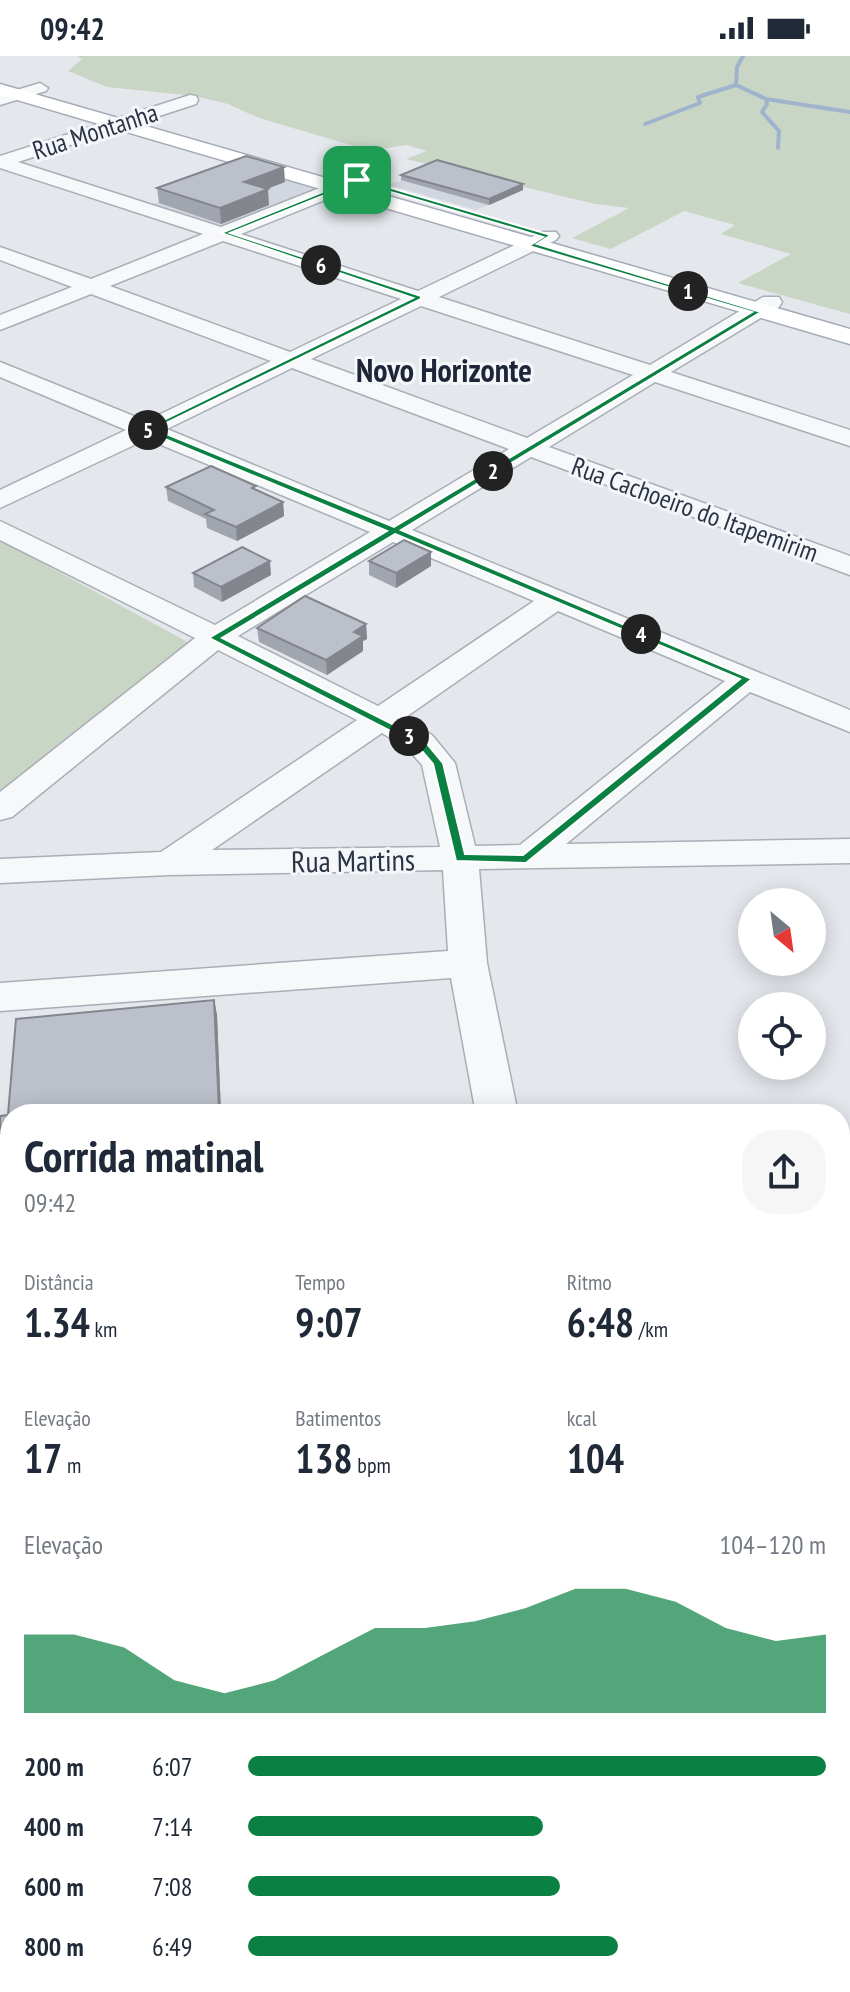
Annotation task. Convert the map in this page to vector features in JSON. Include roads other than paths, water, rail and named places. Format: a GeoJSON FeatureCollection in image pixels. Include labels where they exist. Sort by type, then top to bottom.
{"type":"FeatureCollection","features":[{"type":"Feature","properties":{"kind":"main road"},"geometry":{"type":"LineString","coordinates":[[0,77],[15,93],[129,120],[540,240],[765,307],[850,337]]}},
{"type":"Feature","properties":{"kind":"main road"},"geometry":{"type":"LineString","coordinates":[[765,307],[850,324]]}},
{"type":"Feature","properties":{"kind":"street","name":"Rua Montanha"},"geometry":{"type":"LineString","coordinates":[[0,162],[190,100]]}},
{"type":"Feature","properties":{"kind":"street"},"geometry":{"type":"LineString","coordinates":[[0,162],[850,438]]}},
{"type":"Feature","properties":{"kind":"street"},"geometry":{"type":"LineString","coordinates":[[0,323],[347,184]]}},
{"type":"Feature","properties":{"kind":"street"},"geometry":{"type":"LineString","coordinates":[[0,500],[540,240]]}},
{"type":"Feature","properties":{"kind":"street","name":"Rua Cachoeiro do Itapemirim"},"geometry":{"type":"LineString","coordinates":[[0,253],[850,566]]}},
{"type":"Feature","properties":{"kind":"street"},"geometry":{"type":"LineString","coordinates":[[0,809],[214,638],[765,307]]}},
{"type":"Feature","properties":{"kind":"street"},"geometry":{"type":"LineString","coordinates":[[0,369],[394,530],[850,722]]}},
{"type":"Feature","properties":{"kind":"street"},"geometry":{"type":"LineString","coordinates":[[0,529],[382,720],[420,742],[438,763],[460,858],[468,963],[495,1104]]}},
{"type":"Feature","properties":{"kind":"street"},"geometry":{"type":"LineString","coordinates":[[169,863],[557,599]]}},
{"type":"Feature","properties":{"kind":"street"},"geometry":{"type":"LineString","coordinates":[[526,859],[747,679]]}},
{"type":"Feature","properties":{"kind":"street","name":"Rua Martins"},"geometry":{"type":"LineString","coordinates":[[0,871],[169,863],[850,851]]}},
{"type":"Feature","properties":{"kind":"street"},"geometry":{"type":"LineString","coordinates":[[0,997],[468,963]]}},
{"type":"Feature","properties":{"kind":"waterway"},"geometry":{"type":"LineString","coordinates":[[736,85],[737,67],[743,56]]}},
{"type":"Feature","properties":{"kind":"waterway"},"geometry":{"type":"LineString","coordinates":[[645,124],[700,103],[698,97],[736,85]]}},
{"type":"Feature","properties":{"kind":"waterway"},"geometry":{"type":"LineString","coordinates":[[736,85],[766,99]]}},
{"type":"Feature","properties":{"kind":"waterway"},"geometry":{"type":"LineString","coordinates":[[766,99],[850,112]]}},
{"type":"Feature","properties":{"kind":"waterway"},"geometry":{"type":"LineString","coordinates":[[766,99],[767,104],[762,112],[779,131],[778,148]]}},
{"type":"Feature","properties":{"kind":"district","name":"Novo Horizonte"},"geometry":{"type":"Point","coordinates":[444,370]}}]}
